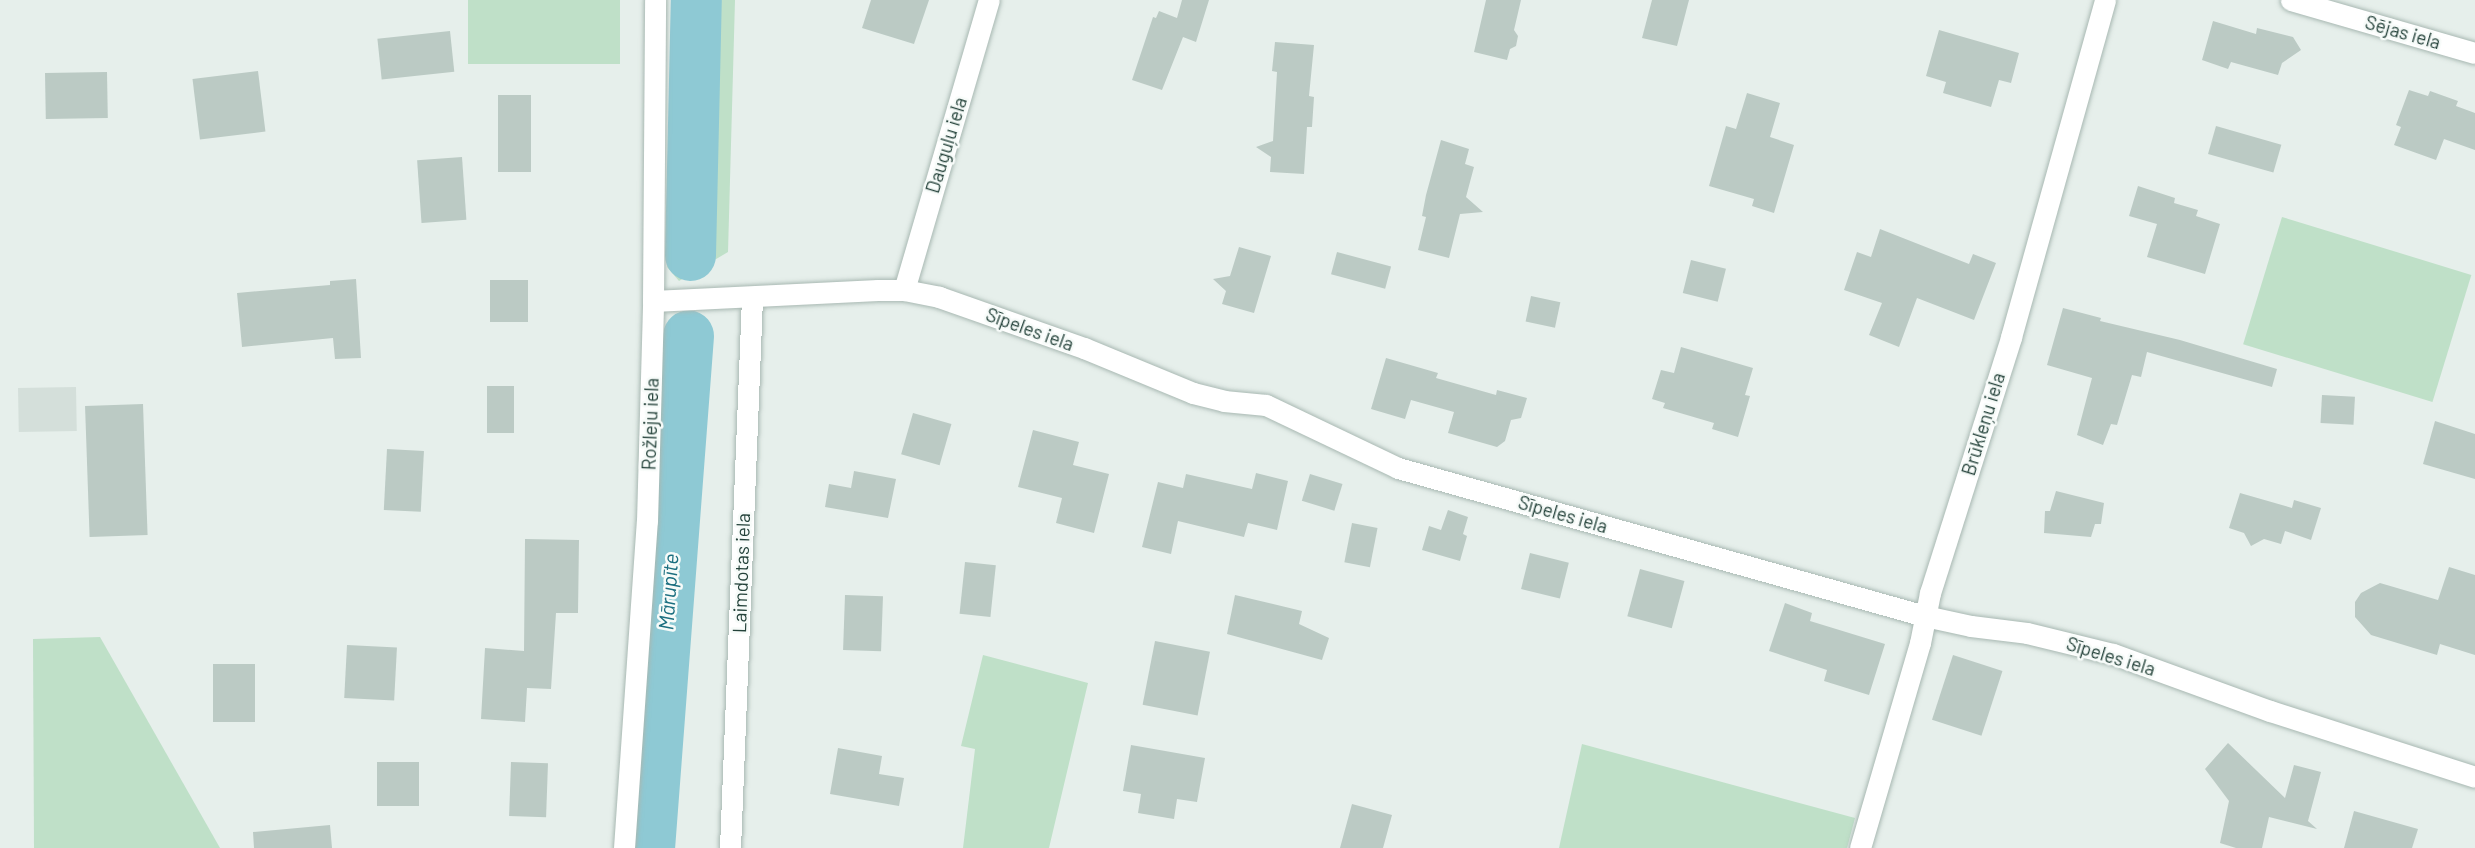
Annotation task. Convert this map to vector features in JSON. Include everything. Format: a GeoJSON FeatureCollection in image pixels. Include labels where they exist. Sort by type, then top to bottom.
{"type":"FeatureCollection","features":[{"type":"Feature","properties":{"kind":"street","name":"Rožleju iela"},"geometry":{"type":"LineString","coordinates":[[624,848],[647,521],[653,301],[655,0]]}},
{"type":"Feature","properties":{"kind":"street","name":"Dauguļu iela"},"geometry":{"type":"LineString","coordinates":[[904,290],[989,0]]}},
{"type":"Feature","properties":{"kind":"street","name":"Brūkleņu iela"},"geometry":{"type":"LineString","coordinates":[[1860,848],[1920,643],[1925,616],[2011,337],[2105,0]]}},
{"type":"Feature","properties":{"kind":"street","name":"Sējas iela"},"geometry":{"type":"LineString","coordinates":[[2291,0],[2475,53]]}},
{"type":"Feature","properties":{"kind":"street","name":"Sīpeles iela"},"geometry":{"type":"LineString","coordinates":[[653,301],[904,290],[939,297],[1084,348],[1193,393],[1224,401],[1266,405],[1398,468],[1925,616],[1971,626],[2027,633],[2113,654],[2270,711],[2475,777]]}},
{"type":"Feature","properties":{"kind":"street","name":"Laimdotas iela"},"geometry":{"type":"LineString","coordinates":[[730,848],[752,298]]}},
{"type":"Feature","properties":{"kind":"shaded area"},"geometry":{"type":"Polygon","coordinates":[[[76,387],[77,431],[19,432],[18,388],[76,387]]]}},
{"type":"Feature","properties":{"kind":"green space"},"geometry":{"type":"Polygon","coordinates":[[[468,0],[620,0],[620,64],[468,64],[468,0]]]}},
{"type":"Feature","properties":{"kind":"green space"},"geometry":{"type":"Polygon","coordinates":[[[675,0],[735,0],[728,252],[679,281],[667,267],[675,0]]]}},
{"type":"Feature","properties":{"kind":"green space"},"geometry":{"type":"Polygon","coordinates":[[[2282,217],[2471,275],[2432,402],[2243,344],[2282,217]]]}},
{"type":"Feature","properties":{"kind":"green space"},"geometry":{"type":"Polygon","coordinates":[[[100,637],[220,848],[34,848],[33,639],[100,637]]]}},
{"type":"Feature","properties":{"kind":"green space"},"geometry":{"type":"Polygon","coordinates":[[[983,655],[1088,683],[1049,848],[963,848],[975,749],[961,746],[983,655]]]}},
{"type":"Feature","properties":{"kind":"green space"},"geometry":{"type":"Polygon","coordinates":[[[1582,744],[1855,818],[1847,848],[1559,848],[1582,744]]]}},
{"type":"Feature","properties":{"kind":"building"},"geometry":{"type":"Polygon","coordinates":[[[871,0],[929,0],[914,44],[862,28],[871,0]]]}},
{"type":"Feature","properties":{"kind":"building"},"geometry":{"type":"Polygon","coordinates":[[[1182,0],[1209,0],[1196,42],[1183,37],[1162,90],[1132,80],[1153,17],[1156,18],[1159,11],[1177,18],[1182,0]]]}},
{"type":"Feature","properties":{"kind":"building"},"geometry":{"type":"Polygon","coordinates":[[[1486,0],[1521,0],[1514,30],[1518,36],[1516,46],[1510,49],[1507,60],[1474,52],[1486,0]]]}},
{"type":"Feature","properties":{"kind":"building"},"geometry":{"type":"Polygon","coordinates":[[[1652,0],[1689,0],[1677,46],[1642,38],[1652,0]]]}},
{"type":"Feature","properties":{"kind":"building"},"geometry":{"type":"Polygon","coordinates":[[[2213,21],[2256,34],[2257,28],[2293,37],[2301,50],[2282,63],[2278,75],[2231,62],[2228,69],[2202,60],[2213,21]]]}},
{"type":"Feature","properties":{"kind":"building"},"geometry":{"type":"Polygon","coordinates":[[[1939,30],[2019,53],[2011,83],[1999,80],[1991,107],[1943,93],[1946,82],[1926,76],[1939,30]]]}},
{"type":"Feature","properties":{"kind":"building"},"geometry":{"type":"Polygon","coordinates":[[[450,31],[454,72],[382,79],[377,39],[450,31]]]}},
{"type":"Feature","properties":{"kind":"building"},"geometry":{"type":"Polygon","coordinates":[[[1275,42],[1314,45],[1309,96],[1314,97],[1312,127],[1307,127],[1304,174],[1270,172],[1271,157],[1256,147],[1273,141],[1277,72],[1272,71],[1275,42]]]}},
{"type":"Feature","properties":{"kind":"building"},"geometry":{"type":"Polygon","coordinates":[[[258,71],[265,132],[200,140],[192,79],[258,71]]]}},
{"type":"Feature","properties":{"kind":"building"},"geometry":{"type":"Polygon","coordinates":[[[107,72],[108,118],[46,119],[45,73],[107,72]]]}},
{"type":"Feature","properties":{"kind":"building"},"geometry":{"type":"Polygon","coordinates":[[[2409,90],[2428,96],[2430,91],[2458,101],[2456,106],[2475,113],[2475,150],[2444,139],[2436,160],[2394,145],[2401,127],[2396,125],[2409,90]]]}},
{"type":"Feature","properties":{"kind":"building"},"geometry":{"type":"Polygon","coordinates":[[[1747,93],[1780,103],[1770,137],[1794,145],[1774,213],[1752,206],[1754,199],[1709,186],[1726,126],[1736,129],[1747,93]]]}},
{"type":"Feature","properties":{"kind":"building"},"geometry":{"type":"Polygon","coordinates":[[[498,95],[531,95],[531,172],[498,172],[498,95]]]}},
{"type":"Feature","properties":{"kind":"building"},"geometry":{"type":"Polygon","coordinates":[[[2216,126],[2281,145],[2273,173],[2208,154],[2216,126]]]}},
{"type":"Feature","properties":{"kind":"building"},"geometry":{"type":"Polygon","coordinates":[[[1441,140],[1469,149],[1465,164],[1474,167],[1466,197],[1483,212],[1460,214],[1449,258],[1418,250],[1426,217],[1422,216],[1426,195],[1441,140]]]}},
{"type":"Feature","properties":{"kind":"building"},"geometry":{"type":"Polygon","coordinates":[[[462,157],[466,220],[422,223],[417,160],[462,157]]]}},
{"type":"Feature","properties":{"kind":"building"},"geometry":{"type":"Polygon","coordinates":[[[2138,186],[2175,198],[2174,203],[2198,210],[2196,216],[2220,224],[2205,274],[2147,257],[2157,224],[2129,216],[2138,186]]]}},
{"type":"Feature","properties":{"kind":"building"},"geometry":{"type":"Polygon","coordinates":[[[1880,229],[1969,264],[1973,254],[1996,263],[1974,320],[1917,298],[1899,347],[1869,335],[1882,303],[1844,290],[1857,252],[1871,257],[1880,229]]]}},
{"type":"Feature","properties":{"kind":"building"},"geometry":{"type":"Polygon","coordinates":[[[1239,247],[1271,256],[1254,313],[1222,304],[1226,291],[1213,279],[1230,276],[1239,247]]]}},
{"type":"Feature","properties":{"kind":"building"},"geometry":{"type":"Polygon","coordinates":[[[1337,252],[1391,266],[1385,289],[1331,274],[1337,252]]]}},
{"type":"Feature","properties":{"kind":"building"},"geometry":{"type":"Polygon","coordinates":[[[1691,260],[1726,269],[1718,302],[1683,293],[1691,260]]]}},
{"type":"Feature","properties":{"kind":"building"},"geometry":{"type":"Polygon","coordinates":[[[356,279],[361,358],[335,359],[333,338],[242,347],[237,293],[330,285],[330,281],[356,279]]]}},
{"type":"Feature","properties":{"kind":"building"},"geometry":{"type":"Polygon","coordinates":[[[490,280],[528,280],[528,322],[490,322],[490,280]]]}},
{"type":"Feature","properties":{"kind":"building"},"geometry":{"type":"Polygon","coordinates":[[[1531,296],[1560,302],[1555,328],[1526,321],[1531,296]]]}},
{"type":"Feature","properties":{"kind":"building"},"geometry":{"type":"Polygon","coordinates":[[[2063,308],[2101,318],[2100,321],[2180,340],[2277,369],[2272,387],[2147,352],[2141,377],[2132,375],[2117,425],[2111,424],[2103,445],[2077,435],[2092,378],[2047,365],[2063,308]]]}},
{"type":"Feature","properties":{"kind":"building"},"geometry":{"type":"Polygon","coordinates":[[[1681,347],[1753,368],[1745,395],[1750,396],[1738,437],[1712,429],[1714,423],[1663,408],[1665,403],[1652,399],[1661,370],[1674,373],[1681,347]]]}},
{"type":"Feature","properties":{"kind":"building"},"geometry":{"type":"Polygon","coordinates":[[[1386,358],[1438,373],[1436,378],[1496,395],[1497,390],[1527,398],[1521,418],[1511,420],[1505,441],[1497,447],[1448,433],[1454,412],[1411,400],[1405,419],[1371,409],[1386,358]]]}},
{"type":"Feature","properties":{"kind":"building"},"geometry":{"type":"Polygon","coordinates":[[[487,386],[514,386],[514,433],[487,433],[487,386]]]}},
{"type":"Feature","properties":{"kind":"building"},"geometry":{"type":"Polygon","coordinates":[[[2322,395],[2355,397],[2353,425],[2321,423],[2322,395]]]}},
{"type":"Feature","properties":{"kind":"building"},"geometry":{"type":"Polygon","coordinates":[[[143,404],[148,535],[90,537],[85,406],[143,404]]]}},
{"type":"Feature","properties":{"kind":"building"},"geometry":{"type":"Polygon","coordinates":[[[913,413],[951,424],[940,465],[901,454],[913,413]]]}},
{"type":"Feature","properties":{"kind":"building"},"geometry":{"type":"Polygon","coordinates":[[[2435,421],[2475,434],[2475,479],[2423,464],[2435,421]]]}},
{"type":"Feature","properties":{"kind":"building"},"geometry":{"type":"Polygon","coordinates":[[[1033,430],[1079,442],[1073,465],[1109,474],[1094,533],[1056,523],[1062,498],[1018,487],[1033,430]]]}},
{"type":"Feature","properties":{"kind":"building"},"geometry":{"type":"Polygon","coordinates":[[[387,449],[424,451],[421,512],[384,510],[387,449]]]}},
{"type":"Feature","properties":{"kind":"building"},"geometry":{"type":"Polygon","coordinates":[[[854,471],[896,479],[888,518],[825,507],[829,484],[851,488],[854,471]]]}},
{"type":"Feature","properties":{"kind":"building"},"geometry":{"type":"Polygon","coordinates":[[[1256,473],[1288,481],[1277,530],[1248,523],[1244,537],[1178,521],[1171,554],[1142,547],[1158,482],[1183,488],[1186,474],[1252,489],[1256,473]]]}},
{"type":"Feature","properties":{"kind":"building"},"geometry":{"type":"Polygon","coordinates":[[[1310,474],[1343,484],[1334,511],[1302,501],[1310,474]]]}},
{"type":"Feature","properties":{"kind":"building"},"geometry":{"type":"Polygon","coordinates":[[[2056,491],[2104,503],[2101,524],[2095,524],[2091,537],[2044,533],[2045,511],[2050,511],[2056,491]]]}},
{"type":"Feature","properties":{"kind":"building"},"geometry":{"type":"Polygon","coordinates":[[[2240,493],[2292,508],[2294,500],[2321,508],[2311,540],[2285,531],[2281,544],[2264,539],[2251,546],[2244,533],[2229,528],[2240,493]]]}},
{"type":"Feature","properties":{"kind":"building"},"geometry":{"type":"Polygon","coordinates":[[[1448,510],[1468,517],[1463,534],[1467,536],[1460,561],[1422,550],[1429,526],[1441,530],[1448,510]]]}},
{"type":"Feature","properties":{"kind":"building"},"geometry":{"type":"Polygon","coordinates":[[[1352,523],[1378,528],[1370,567],[1344,562],[1352,523]]]}},
{"type":"Feature","properties":{"kind":"building"},"geometry":{"type":"Polygon","coordinates":[[[525,539],[579,540],[578,613],[556,613],[551,689],[527,688],[525,722],[481,719],[485,648],[524,651],[525,539]]]}},
{"type":"Feature","properties":{"kind":"building"},"geometry":{"type":"Polygon","coordinates":[[[1530,553],[1569,563],[1560,599],[1521,589],[1530,553]]]}},
{"type":"Feature","properties":{"kind":"building"},"geometry":{"type":"Polygon","coordinates":[[[965,562],[996,565],[990,617],[960,614],[965,562]]]}},
{"type":"Feature","properties":{"kind":"building"},"geometry":{"type":"Polygon","coordinates":[[[2449,567],[2475,575],[2475,655],[2440,644],[2437,655],[2371,635],[2355,617],[2355,602],[2361,593],[2380,583],[2438,600],[2449,567]]]}},
{"type":"Feature","properties":{"kind":"building"},"geometry":{"type":"Polygon","coordinates":[[[1640,569],[1684,581],[1672,628],[1627,616],[1640,569]]]}},
{"type":"Feature","properties":{"kind":"building"},"geometry":{"type":"Polygon","coordinates":[[[845,595],[883,596],[881,651],[843,650],[845,595]]]}},
{"type":"Feature","properties":{"kind":"building"},"geometry":{"type":"Polygon","coordinates":[[[1235,595],[1302,611],[1299,624],[1329,638],[1322,660],[1227,634],[1235,595]]]}},
{"type":"Feature","properties":{"kind":"building"},"geometry":{"type":"Polygon","coordinates":[[[1785,603],[1812,613],[1810,621],[1885,644],[1869,695],[1824,681],[1827,670],[1769,651],[1785,603]]]}},
{"type":"Feature","properties":{"kind":"building"},"geometry":{"type":"Polygon","coordinates":[[[1155,641],[1210,652],[1198,715],[1143,705],[1155,641]]]}},
{"type":"Feature","properties":{"kind":"building"},"geometry":{"type":"Polygon","coordinates":[[[347,645],[397,648],[394,701],[344,698],[347,645]]]}},
{"type":"Feature","properties":{"kind":"building"},"geometry":{"type":"Polygon","coordinates":[[[1953,655],[2002,671],[1981,736],[1932,720],[1953,655]]]}},
{"type":"Feature","properties":{"kind":"building"},"geometry":{"type":"Polygon","coordinates":[[[213,664],[255,664],[255,722],[213,722],[213,664]]]}},
{"type":"Feature","properties":{"kind":"building"},"geometry":{"type":"Polygon","coordinates":[[[2228,743],[2285,798],[2294,765],[2321,772],[2308,821],[2317,829],[2269,817],[2262,848],[2236,848],[2220,843],[2229,801],[2205,769],[2228,743]]]}},
{"type":"Feature","properties":{"kind":"building"},"geometry":{"type":"Polygon","coordinates":[[[1131,745],[1205,758],[1197,802],[1177,799],[1174,819],[1138,813],[1141,794],[1123,791],[1131,745]]]}},
{"type":"Feature","properties":{"kind":"building"},"geometry":{"type":"Polygon","coordinates":[[[838,748],[882,756],[879,774],[904,778],[899,806],[830,794],[838,748]]]}},
{"type":"Feature","properties":{"kind":"building"},"geometry":{"type":"Polygon","coordinates":[[[377,762],[419,762],[419,806],[377,806],[377,762]]]}},
{"type":"Feature","properties":{"kind":"building"},"geometry":{"type":"Polygon","coordinates":[[[511,762],[548,763],[546,817],[509,816],[511,762]]]}},
{"type":"Feature","properties":{"kind":"building"},"geometry":{"type":"Polygon","coordinates":[[[1352,804],[1392,815],[1383,848],[1340,848],[1352,804]]]}},
{"type":"Feature","properties":{"kind":"building"},"geometry":{"type":"Polygon","coordinates":[[[2354,811],[2418,829],[2412,848],[2344,848],[2354,811]]]}},
{"type":"Feature","properties":{"kind":"building"},"geometry":{"type":"Polygon","coordinates":[[[330,825],[332,848],[254,848],[253,832],[330,825]]]}},
{"type":"Feature","properties":{"kind":"waterway","name":"Mārupīte"},"geometry":{"type":"LineString","coordinates":[[690,255],[696,0]]}},
{"type":"Feature","properties":{"kind":"waterway","name":"Mārupīte"},"geometry":{"type":"LineString","coordinates":[[649,848],[688,335]]}}]}
